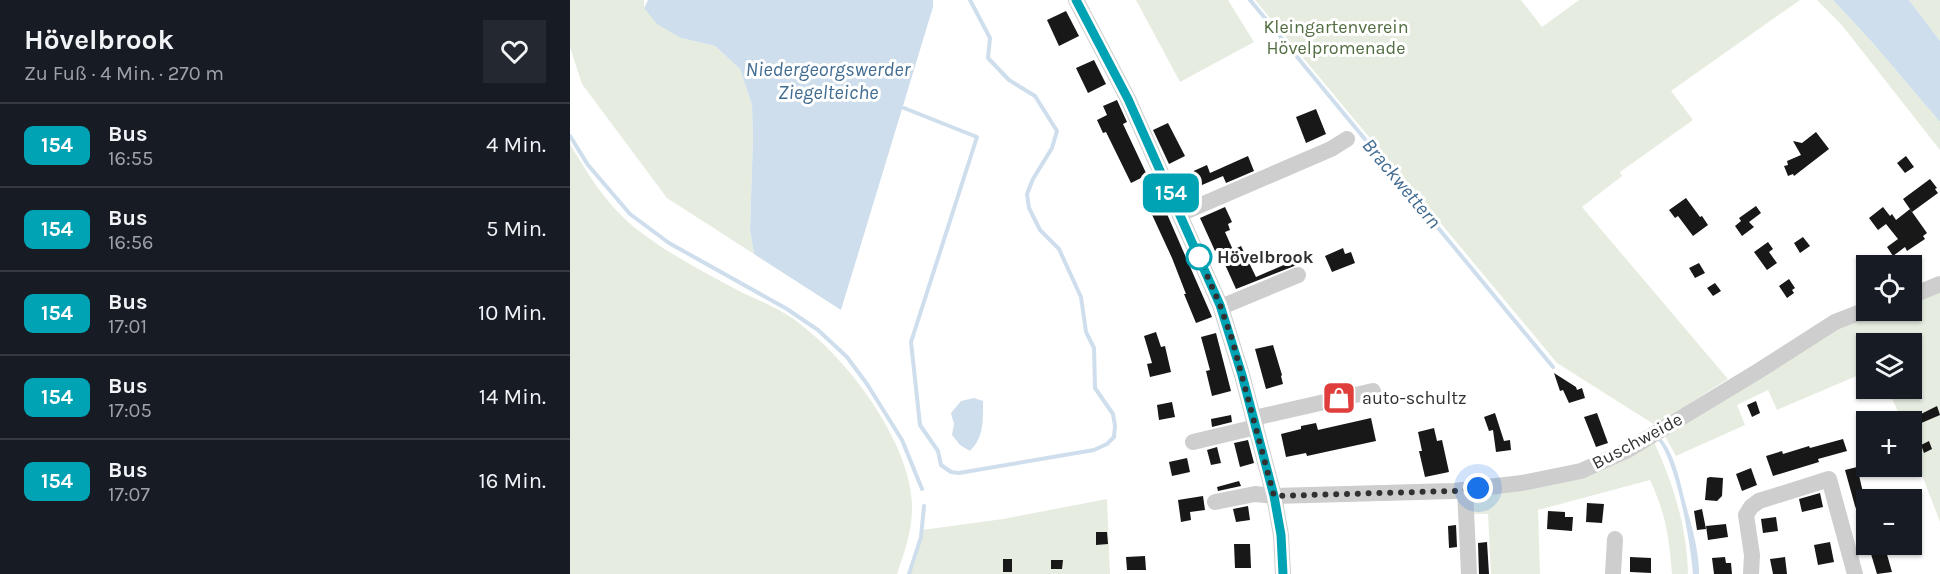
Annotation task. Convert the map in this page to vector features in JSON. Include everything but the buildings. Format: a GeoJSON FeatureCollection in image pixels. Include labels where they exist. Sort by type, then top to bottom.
{"type":"FeatureCollection","features":[{"type":"Feature","properties":{"kind":"street"},"geometry":{"type":"LineString","coordinates":[[1076,0],[1128,99],[1221,307],[1274,496],[1281,535],[1283,574]]}},
{"type":"Feature","properties":{"kind":"street"},"geometry":{"type":"LineString","coordinates":[[1180,214],[1332,149],[1347,139]]}},
{"type":"Feature","properties":{"kind":"street"},"geometry":{"type":"LineString","coordinates":[[1221,307],[1298,275]]}},
{"type":"Feature","properties":{"kind":"street"},"geometry":{"type":"LineString","coordinates":[[1922,291],[1940,284]]}},
{"type":"Feature","properties":{"kind":"street","name":"Buschweide"},"geometry":{"type":"LineString","coordinates":[[1215,502],[1255,494],[1274,496],[1465,490],[1522,483],[1581,471],[1628,450],[1835,322],[1856,314]]}},
{"type":"Feature","properties":{"kind":"street"},"geometry":{"type":"LineString","coordinates":[[1193,442],[1373,391]]}},
{"type":"Feature","properties":{"kind":"street"},"geometry":{"type":"LineString","coordinates":[[1751,574],[1752,555],[1746,515],[1751,507],[1759,501],[1829,479],[1855,574]]}},
{"type":"Feature","properties":{"kind":"street"},"geometry":{"type":"LineString","coordinates":[[1465,490],[1469,574]]}},
{"type":"Feature","properties":{"kind":"street"},"geometry":{"type":"LineString","coordinates":[[1613,574],[1615,539]]}},
{"type":"Feature","properties":{"kind":"green space"},"geometry":{"type":"Polygon","coordinates":[[[570,0],[644,0],[644,8],[681,38],[715,46],[740,69],[752,105],[750,230],[754,254],[667,198],[582,84],[570,47],[570,0]]]}},
{"type":"Feature","properties":{"kind":"green space"},"geometry":{"type":"Polygon","coordinates":[[[1136,0],[1228,0],[1254,42],[1180,82],[1136,0]]]}},
{"type":"Feature","properties":{"kind":"green space","name":"Kleingartenverein Hövelpromenade"},"geometry":{"type":"Polygon","coordinates":[[[1255,0],[1521,0],[1542,27],[1579,0],[1800,0],[1671,91],[1693,120],[1620,172],[1622,176],[1582,207],[1728,379],[1655,425],[1557,363],[1255,0]]]}},
{"type":"Feature","properties":{"kind":"green space"},"geometry":{"type":"Polygon","coordinates":[[[1817,0],[1833,0],[1940,122],[1940,150],[1841,24],[1817,0]]]}},
{"type":"Feature","properties":{"kind":"green space"},"geometry":{"type":"Polygon","coordinates":[[[1909,0],[1940,0],[1940,41],[1909,0]]]}},
{"type":"Feature","properties":{"kind":"green space"},"geometry":{"type":"Polygon","coordinates":[[[570,144],[603,194],[627,221],[683,260],[779,310],[805,328],[827,347],[868,396],[885,423],[908,477],[912,503],[911,522],[897,574],[570,574],[570,144]]]}},
{"type":"Feature","properties":{"kind":"green space"},"geometry":{"type":"Polygon","coordinates":[[[1940,291],[1940,522],[1922,475],[1922,411],[1898,411],[1892,399],[1922,399],[1922,333],[1856,333],[1856,376],[1777,410],[1768,390],[1737,405],[1745,425],[1676,456],[1663,433],[1822,335],[1856,320],[1922,321],[1922,297],[1940,291]]]}},
{"type":"Feature","properties":{"kind":"green space"},"geometry":{"type":"Polygon","coordinates":[[[1653,440],[1678,505],[1685,539],[1688,574],[1672,574],[1666,526],[1650,480],[1538,510],[1540,574],[1491,574],[1488,514],[1470,514],[1470,494],[1508,490],[1653,440]]]}},
{"type":"Feature","properties":{"kind":"green space"},"geometry":{"type":"Polygon","coordinates":[[[1107,499],[1110,574],[909,574],[922,530],[1003,519],[1107,499]]]}},
{"type":"Feature","properties":{"kind":"water","name":"Niedergeorgswerder Ziegelteiche"},"geometry":{"type":"Polygon","coordinates":[[[648,0],[933,0],[933,7],[841,310],[754,254],[750,230],[752,105],[740,69],[715,46],[681,38],[657,24],[644,8],[648,0]]]}},
{"type":"Feature","properties":{"kind":"water"},"geometry":{"type":"Polygon","coordinates":[[[1833,0],[1909,0],[1940,41],[1940,122],[1872,42],[1833,0]]]}},
{"type":"Feature","properties":{"kind":"water"},"geometry":{"type":"Polygon","coordinates":[[[974,398],[983,401],[983,422],[978,440],[970,451],[960,445],[952,435],[954,424],[951,413],[961,401],[974,398]]]}},
{"type":"Feature","properties":{"kind":"water"},"geometry":{"type":"Polygon","coordinates":[[[1659,436],[1673,458],[1678,475],[1696,546],[1699,574],[1693,574],[1681,502],[1670,463],[1656,438],[1659,436]]]}},
{"type":"Feature","properties":{"kind":"waterway"},"geometry":{"type":"LineString","coordinates":[[904,108],[977,137],[911,342],[920,425],[938,451],[941,465],[951,472],[959,473],[1094,450],[1107,444],[1114,437],[1113,414],[1095,388],[1094,348],[1086,332],[1081,297],[1059,249],[1040,230],[1029,208],[1027,194],[1033,179],[1052,148],[1057,131],[1035,96],[1009,80],[988,58],[990,38],[970,0]]}},
{"type":"Feature","properties":{"kind":"waterway","name":"Brackwettern"},"geometry":{"type":"LineString","coordinates":[[1250,0],[1553,367]]}},
{"type":"Feature","properties":{"kind":"waterway"},"geometry":{"type":"LineString","coordinates":[[570,136],[588,165],[630,214],[669,243],[787,309],[818,330],[847,357],[902,440],[922,489]]}},
{"type":"Feature","properties":{"kind":"waterway"},"geometry":{"type":"LineString","coordinates":[[909,574],[921,537],[924,506]]}},
{"type":"Feature","properties":{"kind":"bus line","name":"154"},"geometry":{"type":"LineString","coordinates":[[1076,0],[1128,99],[1220,305],[1232,339],[1274,496],[1281,535],[1283,574]]}},
{"type":"Feature","properties":{"kind":"place","name":"Hövelbrook"},"geometry":{"type":"Point","coordinates":[1199,257]}},
{"type":"Feature","properties":{"kind":"place","name":"auto-schultz"},"geometry":{"type":"Point","coordinates":[1339,398]}},
{"type":"Feature","properties":{"kind":"route"},"geometry":{"type":"LineString","coordinates":[[1199,257],[1232,339],[1274,496],[1454,491],[1478,488]]}}]}
